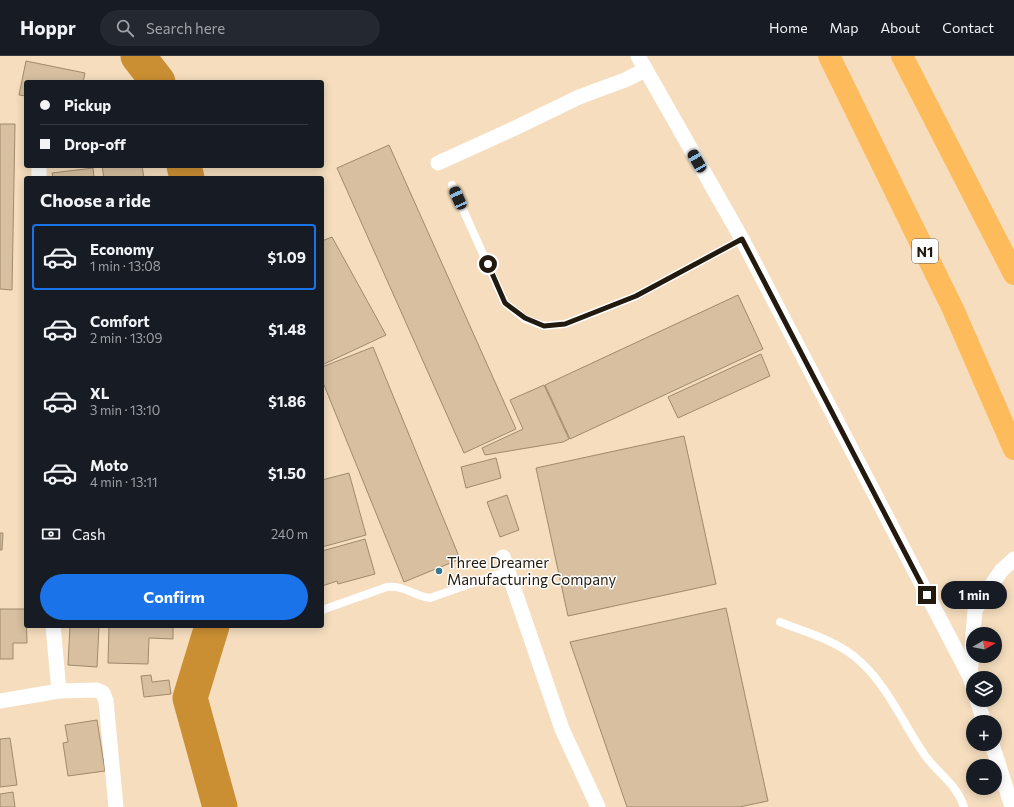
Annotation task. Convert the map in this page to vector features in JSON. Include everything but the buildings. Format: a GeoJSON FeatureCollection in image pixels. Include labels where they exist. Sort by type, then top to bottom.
{"type":"FeatureCollection","features":[{"type":"Feature","properties":{"kind":"highway","name":"N1"},"geometry":{"type":"LineString","coordinates":[[830,56],[953,309],[1014,449]]}},
{"type":"Feature","properties":{"kind":"highway"},"geometry":{"type":"LineString","coordinates":[[902,56],[1014,274]]}},
{"type":"Feature","properties":{"kind":"street"},"geometry":{"type":"LineString","coordinates":[[638,56],[742,239],[966,672]]}},
{"type":"Feature","properties":{"kind":"street"},"geometry":{"type":"LineString","coordinates":[[438,163],[579,97],[625,80],[645,70]]}},
{"type":"Feature","properties":{"kind":"street"},"geometry":{"type":"LineString","coordinates":[[974,627],[975,610],[1001,570],[1014,559]]}},
{"type":"Feature","properties":{"kind":"street"},"geometry":{"type":"LineString","coordinates":[[505,564],[562,729],[598,807]]}},
{"type":"Feature","properties":{"kind":"street"},"geometry":{"type":"LineString","coordinates":[[53,628],[59,691]]}},
{"type":"Feature","properties":{"kind":"street"},"geometry":{"type":"LineString","coordinates":[[0,701],[59,691],[98,690],[103,693],[106,701],[116,807]]}},
{"type":"Feature","properties":{"kind":"street"},"geometry":{"type":"LineString","coordinates":[[994,751],[1012,807]]}},
{"type":"Feature","properties":{"kind":"lane"},"geometry":{"type":"LineString","coordinates":[[452,185],[505,303],[525,318],[544,326],[565,324],[636,296],[742,239]]}},
{"type":"Feature","properties":{"kind":"lane"},"geometry":{"type":"LineString","coordinates":[[324,609],[387,587],[396,586],[419,596],[430,598],[505,564]]}},
{"type":"Feature","properties":{"kind":"lane"},"geometry":{"type":"LineString","coordinates":[[780,622],[830,642],[854,656],[867,668],[888,695],[924,754],[948,780],[960,796],[964,807]]}},
{"type":"Feature","properties":{"kind":"waterway"},"geometry":{"type":"LineString","coordinates":[[138,56],[156,80]]}},
{"type":"Feature","properties":{"kind":"waterway"},"geometry":{"type":"LineString","coordinates":[[184,168],[186,176]]}},
{"type":"Feature","properties":{"kind":"waterway"},"geometry":{"type":"LineString","coordinates":[[211,628],[190,698],[220,807]]}},
{"type":"Feature","properties":{"kind":"place","name":"Three Dreamer Manufacturing Company"},"geometry":{"type":"Point","coordinates":[439,571]}},
{"type":"Feature","properties":{"kind":"route"},"geometry":{"type":"LineString","coordinates":[[488,264],[505,303],[525,318],[544,326],[565,324],[636,296],[742,239],[927,595]]}}]}
